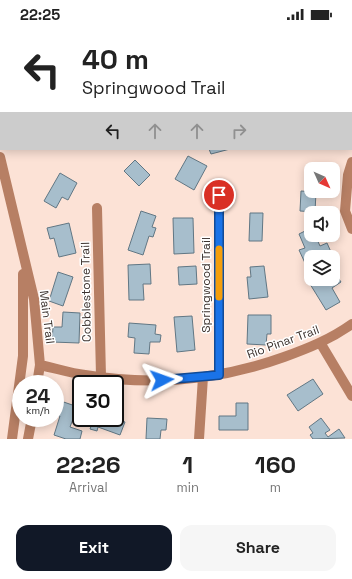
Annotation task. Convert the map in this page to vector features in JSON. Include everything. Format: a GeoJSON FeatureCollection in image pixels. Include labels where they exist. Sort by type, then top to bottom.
{"type":"FeatureCollection","features":[{"type":"Feature","properties":{"kind":"street","name":"Main Trail"},"geometry":{"type":"LineString","coordinates":[[0,157],[14,208],[22,254],[34,299],[40,365],[38,375]]}},
{"type":"Feature","properties":{"kind":"street"},"geometry":{"type":"LineString","coordinates":[[352,162],[348,175],[345,211],[352,229]]}},
{"type":"Feature","properties":{"kind":"street","name":"Springwood Trail"},"geometry":{"type":"LineString","coordinates":[[219,195],[219,375]]}},
{"type":"Feature","properties":{"kind":"street","name":"Cobblestone Trail"},"geometry":{"type":"LineString","coordinates":[[98,208],[101,375]]}},
{"type":"Feature","properties":{"kind":"street","name":"Main Trail"},"geometry":{"type":"LineString","coordinates":[[20,375],[23,343],[22,254]]}},
{"type":"Feature","properties":{"kind":"street","name":"Rio Pinar Trail"},"geometry":{"type":"LineString","coordinates":[[204,377],[260,366],[321,344],[352,324]]}},
{"type":"Feature","properties":{"kind":"street"},"geometry":{"type":"LineString","coordinates":[[23,343],[38,342]]}},
{"type":"Feature","properties":{"kind":"street"},"geometry":{"type":"LineString","coordinates":[[321,344],[352,396]]}},
{"type":"Feature","properties":{"kind":"street"},"geometry":{"type":"LineString","coordinates":[[40,365],[85,375]]}},
{"type":"Feature","properties":{"kind":"street"},"geometry":{"type":"LineString","coordinates":[[124,378],[148,381],[204,377],[199,439]]}},
{"type":"Feature","properties":{"kind":"street","name":"Main Trail"},"geometry":{"type":"LineString","coordinates":[[12,439],[14,427]]}},
{"type":"Feature","properties":{"kind":"street"},"geometry":{"type":"LineString","coordinates":[[28,439],[30,427]]}},
{"type":"Feature","properties":{"kind":"building"},"geometry":{"type":"Polygon","coordinates":[[[209,150],[226,150],[211,154],[209,150]]]}},
{"type":"Feature","properties":{"kind":"building"},"geometry":{"type":"Polygon","coordinates":[[[188,156],[207,166],[194,190],[175,179],[188,156]]]}},
{"type":"Feature","properties":{"kind":"building"},"geometry":{"type":"Polygon","coordinates":[[[135,160],[150,175],[139,186],[124,171],[135,160]]]}},
{"type":"Feature","properties":{"kind":"building"},"geometry":{"type":"Polygon","coordinates":[[[60,173],[77,183],[68,200],[62,197],[56,208],[44,201],[60,173]]]}},
{"type":"Feature","properties":{"kind":"building"},"geometry":{"type":"Polygon","coordinates":[[[301,191],[304,191],[304,198],[316,198],[315,206],[304,206],[304,211],[300,211],[301,191]]]}},
{"type":"Feature","properties":{"kind":"building"},"geometry":{"type":"Polygon","coordinates":[[[141,211],[156,216],[152,227],[156,228],[153,237],[149,236],[143,255],[128,250],[141,211]]]}},
{"type":"Feature","properties":{"kind":"building"},"geometry":{"type":"Polygon","coordinates":[[[250,213],[263,213],[262,241],[249,241],[250,213]]]}},
{"type":"Feature","properties":{"kind":"building"},"geometry":{"type":"Polygon","coordinates":[[[173,218],[193,218],[194,253],[174,254],[173,218]]]}},
{"type":"Feature","properties":{"kind":"building"},"geometry":{"type":"Polygon","coordinates":[[[69,223],[76,253],[59,257],[54,238],[50,239],[47,228],[69,223]]]}},
{"type":"Feature","properties":{"kind":"building"},"geometry":{"type":"Polygon","coordinates":[[[304,232],[304,242],[318,242],[320,246],[327,243],[330,250],[304,250],[304,261],[299,250],[305,248],[299,234],[304,232]]]}},
{"type":"Feature","properties":{"kind":"building"},"geometry":{"type":"Polygon","coordinates":[[[150,264],[151,284],[143,284],[144,300],[129,300],[128,265],[150,264]]]}},
{"type":"Feature","properties":{"kind":"building"},"geometry":{"type":"Polygon","coordinates":[[[196,266],[197,284],[179,285],[178,267],[196,266]]]}},
{"type":"Feature","properties":{"kind":"building"},"geometry":{"type":"Polygon","coordinates":[[[264,266],[268,297],[249,299],[247,277],[251,277],[250,267],[264,266]]]}},
{"type":"Feature","properties":{"kind":"building"},"geometry":{"type":"Polygon","coordinates":[[[58,272],[73,277],[63,306],[49,301],[58,272]]]}},
{"type":"Feature","properties":{"kind":"building"},"geometry":{"type":"Polygon","coordinates":[[[311,286],[335,286],[332,288],[340,302],[326,310],[311,286]]]}},
{"type":"Feature","properties":{"kind":"building"},"geometry":{"type":"Polygon","coordinates":[[[63,312],[80,313],[79,343],[52,342],[53,327],[62,327],[63,312]]]}},
{"type":"Feature","properties":{"kind":"building"},"geometry":{"type":"Polygon","coordinates":[[[248,315],[271,315],[271,334],[267,334],[266,345],[247,344],[248,315]]]}},
{"type":"Feature","properties":{"kind":"building"},"geometry":{"type":"Polygon","coordinates":[[[192,316],[195,350],[177,352],[174,317],[192,316]]]}},
{"type":"Feature","properties":{"kind":"building"},"geometry":{"type":"Polygon","coordinates":[[[129,323],[156,325],[155,334],[161,335],[160,342],[150,342],[149,354],[134,353],[135,338],[128,337],[129,323]]]}},
{"type":"Feature","properties":{"kind":"building"},"geometry":{"type":"Polygon","coordinates":[[[313,379],[323,394],[298,411],[287,395],[313,379]]]}},
{"type":"Feature","properties":{"kind":"building"},"geometry":{"type":"Polygon","coordinates":[[[64,402],[72,405],[72,422],[70,427],[82,431],[80,439],[66,439],[54,435],[57,427],[64,427],[64,402]]]}},
{"type":"Feature","properties":{"kind":"building"},"geometry":{"type":"Polygon","coordinates":[[[236,403],[248,403],[248,430],[219,430],[219,416],[236,416],[236,403]]]}},
{"type":"Feature","properties":{"kind":"building"},"geometry":{"type":"Polygon","coordinates":[[[147,418],[167,419],[166,430],[161,430],[160,439],[146,439],[147,418]]]}},
{"type":"Feature","properties":{"kind":"building"},"geometry":{"type":"Polygon","coordinates":[[[321,418],[330,430],[325,433],[328,437],[339,429],[345,438],[313,439],[310,435],[313,433],[309,427],[321,418]]]}},
{"type":"Feature","properties":{"kind":"building"},"geometry":{"type":"Polygon","coordinates":[[[91,427],[98,427],[97,431],[90,429],[91,427]]]}},
{"type":"Feature","properties":{"kind":"building"},"geometry":{"type":"Polygon","coordinates":[[[98,427],[123,427],[120,435],[98,427]]]}},
{"type":"Feature","properties":{"kind":"slow traffic"},"geometry":{"type":"LineString","coordinates":[[219,249],[219,297]]}},
{"type":"Feature","properties":{"kind":"route"},"geometry":{"type":"LineString","coordinates":[[162,380],[219,375],[219,195]]}}]}
